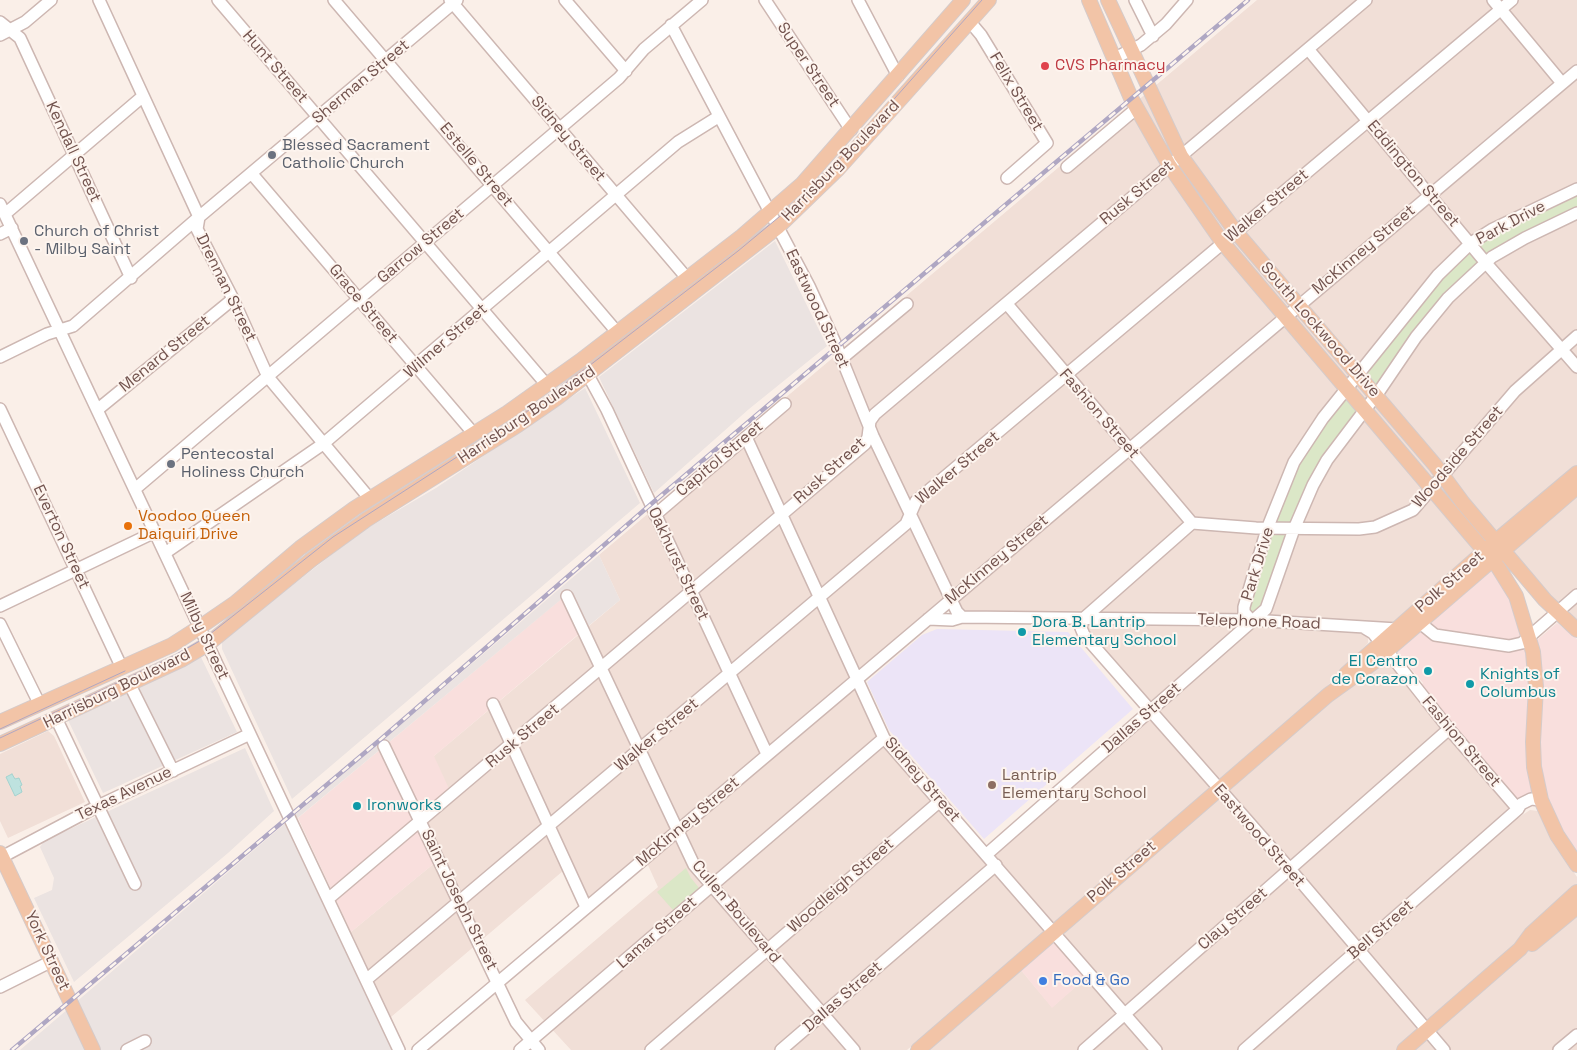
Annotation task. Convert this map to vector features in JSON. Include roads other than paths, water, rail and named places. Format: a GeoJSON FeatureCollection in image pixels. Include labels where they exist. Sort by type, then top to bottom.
{"type":"FeatureCollection","features":[{"type":"Feature","properties":{"kind":"main road","name":"Harrisburg Boulevard"},"geometry":{"type":"LineString","coordinates":[[0,722],[172,645],[235,602],[300,548],[370,499],[474,434],[617,332],[770,212],[802,184],[963,0]]}},
{"type":"Feature","properties":{"kind":"main road","name":"Harrisburg Boulevard"},"geometry":{"type":"LineString","coordinates":[[0,744],[181,660],[208,644],[312,560],[366,520],[518,425],[588,374],[778,227],[838,169],[990,0]]}},
{"type":"Feature","properties":{"kind":"main road","name":"South Lockwood Drive"},"geometry":{"type":"LineString","coordinates":[[1089,0],[1113,60],[1169,166],[1223,242],[1498,567],[1516,596],[1530,637],[1535,668],[1534,767],[1541,800],[1557,835],[1577,865]]}},
{"type":"Feature","properties":{"kind":"main road","name":"South Lockwood Drive"},"geometry":{"type":"LineString","coordinates":[[1108,0],[1181,156],[1236,232],[1376,395],[1556,613],[1577,630]]}},
{"type":"Feature","properties":{"kind":"main road","name":"Polk Street"},"geometry":{"type":"LineString","coordinates":[[918,1050],[1328,695],[1352,668],[1384,647],[1416,620],[1577,473]]}},
{"type":"Feature","properties":{"kind":"main road","name":"Polk Street"},"geometry":{"type":"LineString","coordinates":[[1499,545],[1577,487]]}},
{"type":"Feature","properties":{"kind":"main road","name":"Polk Street"},"geometry":{"type":"LineString","coordinates":[[1384,647],[1397,629],[1416,620]]}},
{"type":"Feature","properties":{"kind":"main road","name":"York Street"},"geometry":{"type":"LineString","coordinates":[[1,856],[93,1050]]}},
{"type":"Feature","properties":{"kind":"main road"},"geometry":{"type":"LineString","coordinates":[[1404,1050],[1520,949],[1531,934],[1577,892]]}},
{"type":"Feature","properties":{"kind":"main road"},"geometry":{"type":"LineString","coordinates":[[1520,949],[1536,942],[1577,907]]}},
{"type":"Feature","properties":{"kind":"street"},"geometry":{"type":"LineString","coordinates":[[5,33],[25,22],[51,0]]}},
{"type":"Feature","properties":{"kind":"street","name":"Drennan Street"},"geometry":{"type":"LineString","coordinates":[[99,0],[142,97],[199,217],[197,229],[233,299],[268,377],[370,499]]}},
{"type":"Feature","properties":{"kind":"street","name":"Hunt Street"},"geometry":{"type":"LineString","coordinates":[[218,0],[546,384]]}},
{"type":"Feature","properties":{"kind":"street","name":"Estelle Street"},"geometry":{"type":"LineString","coordinates":[[334,0],[617,332]]}},
{"type":"Feature","properties":{"kind":"street"},"geometry":{"type":"LineString","coordinates":[[565,0],[626,71]]}},
{"type":"Feature","properties":{"kind":"street","name":"Garrow Street"},"geometry":{"type":"LineString","coordinates":[[135,489],[560,129],[626,71],[644,49],[671,25],[689,4],[702,0]]}},
{"type":"Feature","properties":{"kind":"street","name":"Super Street"},"geometry":{"type":"LineString","coordinates":[[764,0],[851,130]]}},
{"type":"Feature","properties":{"kind":"street"},"geometry":{"type":"LineString","coordinates":[[858,0],[898,76]]}},
{"type":"Feature","properties":{"kind":"street"},"geometry":{"type":"LineString","coordinates":[[1135,0],[1153,36]]}},
{"type":"Feature","properties":{"kind":"street"},"geometry":{"type":"LineString","coordinates":[[1113,60],[1131,51],[1153,36],[1187,0]]}},
{"type":"Feature","properties":{"kind":"street","name":"Rusk Street"},"geometry":{"type":"LineString","coordinates":[[328,899],[602,669],[865,444],[875,414],[1366,0]]}},
{"type":"Feature","properties":{"kind":"street","name":"Walker Street"},"geometry":{"type":"LineString","coordinates":[[366,980],[906,524],[916,501],[1067,376],[1223,242],[1370,121],[1497,5],[1512,0]]}},
{"type":"Feature","properties":{"kind":"street","name":"Sherman Street"},"geometry":{"type":"LineString","coordinates":[[0,357],[73,326],[131,278],[199,217],[319,118],[453,1]]}},
{"type":"Feature","properties":{"kind":"street","name":"Sidney Street"},"geometry":{"type":"LineString","coordinates":[[453,1],[686,277]]}},
{"type":"Feature","properties":{"kind":"street"},"geometry":{"type":"LineString","coordinates":[[1497,5],[1562,83]]}},
{"type":"Feature","properties":{"kind":"street","name":"Kendall Street"},"geometry":{"type":"LineString","coordinates":[[0,22],[5,33],[20,38],[131,278]]}},
{"type":"Feature","properties":{"kind":"street","name":"Felix Street"},"geometry":{"type":"LineString","coordinates":[[970,22],[982,35],[1047,143],[1006,178]]}},
{"type":"Feature","properties":{"kind":"street","name":"Eastwood Street"},"geometry":{"type":"LineString","coordinates":[[671,25],[823,316],[869,428],[951,599]]}},
{"type":"Feature","properties":{"kind":"street","name":"Eddington Street"},"geometry":{"type":"LineString","coordinates":[[1308,49],[1431,194],[1486,263],[1577,367]]}},
{"type":"Feature","properties":{"kind":"street","name":"McKinney Street"},"geometry":{"type":"LineString","coordinates":[[418,1050],[1577,71]]}},
{"type":"Feature","properties":{"kind":"street"},"geometry":{"type":"LineString","coordinates":[[0,234],[6,217],[142,97]]}},
{"type":"Feature","properties":{"kind":"street"},"geometry":{"type":"LineString","coordinates":[[1067,167],[1137,108]]}},
{"type":"Feature","properties":{"kind":"street","name":"Wilmer Street"},"geometry":{"type":"LineString","coordinates":[[165,553],[323,444],[550,253],[678,142],[718,117]]}},
{"type":"Feature","properties":{"kind":"street","name":"Grace Street"},"geometry":{"type":"LineString","coordinates":[[252,174],[474,434]]}},
{"type":"Feature","properties":{"kind":"street","name":"Park Drive"},"geometry":{"type":"LineString","coordinates":[[1577,189],[1493,229],[1471,243],[1438,275],[1323,418],[1294,462],[1267,529],[1244,608],[1244,612],[1251,620],[1266,609],[1294,529],[1312,485],[1326,460],[1365,410],[1432,316],[1486,263],[1525,238],[1577,213]]}},
{"type":"Feature","properties":{"kind":"street","name":"Milby Street"},"geometry":{"type":"LineString","coordinates":[[6,217],[399,1050]]}},
{"type":"Feature","properties":{"kind":"street","name":"Menard Street"},"geometry":{"type":"LineString","coordinates":[[98,410],[233,299]]}},
{"type":"Feature","properties":{"kind":"street"},"geometry":{"type":"LineString","coordinates":[[841,359],[907,304]]}},
{"type":"Feature","properties":{"kind":"street","name":"Fashion Street"},"geometry":{"type":"LineString","coordinates":[[1007,304],[1192,524]]}},
{"type":"Feature","properties":{"kind":"street","name":"Woodside Street"},"geometry":{"type":"LineString","coordinates":[[1192,524],[1267,529],[1343,530],[1375,527],[1413,510],[1515,391],[1561,348],[1577,336]]}},
{"type":"Feature","properties":{"kind":"street","name":"Oakhurst Street"},"geometry":{"type":"LineString","coordinates":[[588,374],[767,754]]}},
{"type":"Feature","properties":{"kind":"street","name":"Capitol Street"},"geometry":{"type":"LineString","coordinates":[[655,515],[785,404]]}},
{"type":"Feature","properties":{"kind":"street","name":"Everton Street"},"geometry":{"type":"LineString","coordinates":[[0,409],[122,666]]}},
{"type":"Feature","properties":{"kind":"street","name":"Sidney Street"},"geometry":{"type":"LineString","coordinates":[[746,437],[884,738],[1156,1050]]}},
{"type":"Feature","properties":{"kind":"street"},"geometry":{"type":"LineString","coordinates":[[1084,619],[1192,524]]}},
{"type":"Feature","properties":{"kind":"street"},"geometry":{"type":"LineString","coordinates":[[0,606],[155,532]]}},
{"type":"Feature","properties":{"kind":"street"},"geometry":{"type":"LineString","coordinates":[[1416,620],[1435,636],[1497,645],[1522,643],[1577,595]]}},
{"type":"Feature","properties":{"kind":"street","name":"Cullen Boulevard"},"geometry":{"type":"LineString","coordinates":[[567,596],[694,865],[854,1050]]}},
{"type":"Feature","properties":{"kind":"street"},"geometry":{"type":"LineString","coordinates":[[951,599],[956,612],[962,617]]}},
{"type":"Feature","properties":{"kind":"street","name":"Telephone Road"},"geometry":{"type":"LineString","coordinates":[[928,619],[952,620],[962,617],[1251,620],[1397,629]]}},
{"type":"Feature","properties":{"kind":"street","name":"Eastwood Street"},"geometry":{"type":"LineString","coordinates":[[1084,619],[1081,628],[1084,635],[1290,869],[1444,1050]]}},
{"type":"Feature","properties":{"kind":"street","name":"Dallas Street"},"geometry":{"type":"LineString","coordinates":[[987,854],[1251,620]]}},
{"type":"Feature","properties":{"kind":"street"},"geometry":{"type":"LineString","coordinates":[[0,624],[40,703]]}},
{"type":"Feature","properties":{"kind":"street"},"geometry":{"type":"LineString","coordinates":[[1363,627],[1373,633],[1384,647]]}},
{"type":"Feature","properties":{"kind":"street","name":"Fashion Street"},"geometry":{"type":"LineString","coordinates":[[1384,647],[1449,729],[1518,809]]}},
{"type":"Feature","properties":{"kind":"street"},"geometry":{"type":"LineString","coordinates":[[129,683],[173,771]]}},
{"type":"Feature","properties":{"kind":"street"},"geometry":{"type":"LineString","coordinates":[[493,704],[586,907]]}},
{"type":"Feature","properties":{"kind":"street"},"geometry":{"type":"LineString","coordinates":[[56,718],[135,884]]}},
{"type":"Feature","properties":{"kind":"street","name":"Clay Street"},"geometry":{"type":"LineString","coordinates":[[1084,1050],[1449,729]]}},
{"type":"Feature","properties":{"kind":"street","name":"Texas Avenue"},"geometry":{"type":"LineString","coordinates":[[1,856],[98,806],[250,734]]}},
{"type":"Feature","properties":{"kind":"street","name":"Lamar Street"},"geometry":{"type":"LineString","coordinates":[[520,1050],[884,738]]}},
{"type":"Feature","properties":{"kind":"street","name":"Saint Joseph Street"},"geometry":{"type":"LineString","coordinates":[[384,746],[516,1022],[539,1050]]}},
{"type":"Feature","properties":{"kind":"street","name":"Bell Street"},"geometry":{"type":"LineString","coordinates":[[1244,1050],[1518,809],[1523,811],[1541,800]]}},
{"type":"Feature","properties":{"kind":"street","name":"Woodleigh Street"},"geometry":{"type":"LineString","coordinates":[[651,1050],[940,801]]}},
{"type":"Feature","properties":{"kind":"street","name":"Dallas Street"},"geometry":{"type":"LineString","coordinates":[[781,1050],[996,865]]}},
{"type":"Feature","properties":{"kind":"street"},"geometry":{"type":"LineString","coordinates":[[0,987],[52,961]]}},
{"type":"Feature","properties":{"kind":"street"},"geometry":{"type":"LineString","coordinates":[[1560,1050],[1577,1035]]}},
{"type":"Feature","properties":{"kind":"street"},"geometry":{"type":"LineString","coordinates":[[127,1050],[145,1041]]}},
{"type":"Feature","properties":{"kind":"water"},"geometry":{"type":"Polygon","coordinates":[[[12,774],[15,779],[19,778],[22,785],[20,786],[22,792],[15,796],[6,777],[12,774]]]}},
{"type":"Feature","properties":{"kind":"tram line"},"geometry":{"type":"LineString","coordinates":[[0,738],[170,658],[205,638],[333,537],[525,413],[585,369],[738,251],[791,207],[848,151],[982,0]]}},
{"type":"Feature","properties":{"kind":"tram line"},"geometry":{"type":"LineString","coordinates":[[0,729],[125,671]]}},
{"type":"Feature","properties":{"kind":"railway"},"geometry":{"type":"LineString","coordinates":[[12,1050],[381,739],[650,505],[1248,0]]}},
{"type":"Feature","properties":{"kind":"place","name":"CVS Pharmacy"},"geometry":{"type":"Point","coordinates":[1045,66]}},
{"type":"Feature","properties":{"kind":"place","name":"Blessed Sacrament Catholic Church"},"geometry":{"type":"Point","coordinates":[272,155]}},
{"type":"Feature","properties":{"kind":"place","name":"Church of Christ - Milby Saint"},"geometry":{"type":"Point","coordinates":[24,241]}},
{"type":"Feature","properties":{"kind":"place","name":"Pentecostal Holiness Church"},"geometry":{"type":"Point","coordinates":[171,464]}},
{"type":"Feature","properties":{"kind":"place","name":"Voodoo Queen Daiquiri Drive"},"geometry":{"type":"Point","coordinates":[128,526]}},
{"type":"Feature","properties":{"kind":"place","name":"Dora B. Lantrip Elementary School"},"geometry":{"type":"Point","coordinates":[1022,632]}},
{"type":"Feature","properties":{"kind":"place","name":"El Centro de Corazon"},"geometry":{"type":"Point","coordinates":[1428,671]}},
{"type":"Feature","properties":{"kind":"place","name":"Knights of Columbus"},"geometry":{"type":"Point","coordinates":[1470,684]}},
{"type":"Feature","properties":{"kind":"place","name":"Lantrip Elementary School"},"geometry":{"type":"Point","coordinates":[992,785]}},
{"type":"Feature","properties":{"kind":"place","name":"Ironworks"},"geometry":{"type":"Point","coordinates":[357,806]}},
{"type":"Feature","properties":{"kind":"place","name":"Food & Go"},"geometry":{"type":"Point","coordinates":[1043,981]}}]}
